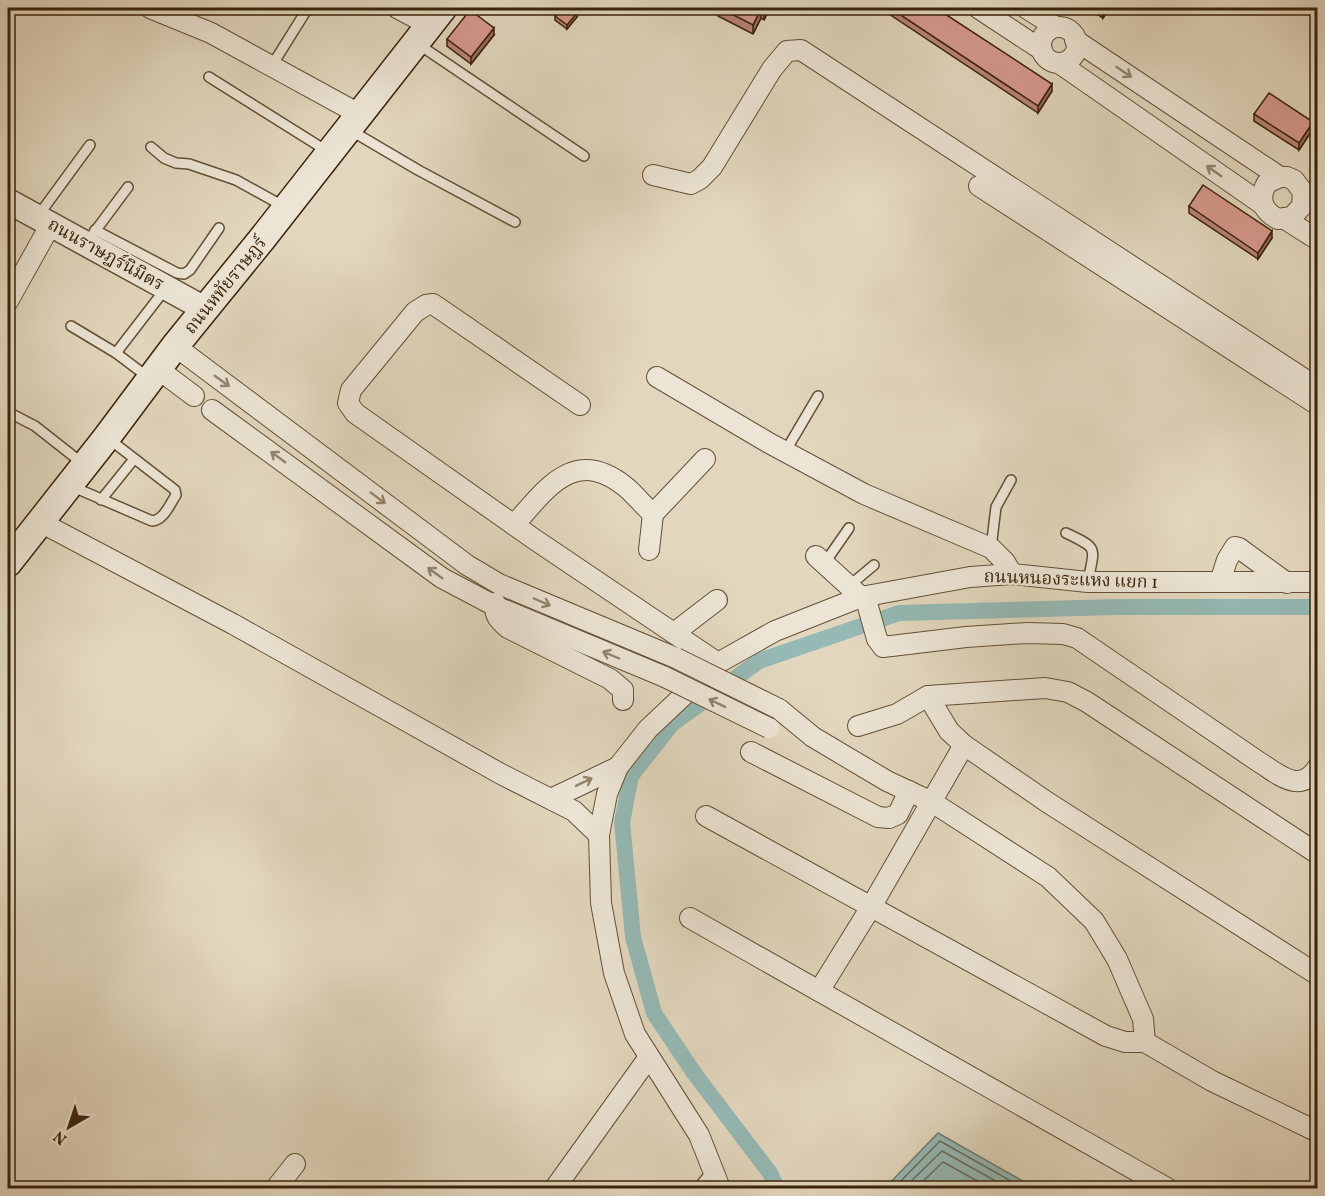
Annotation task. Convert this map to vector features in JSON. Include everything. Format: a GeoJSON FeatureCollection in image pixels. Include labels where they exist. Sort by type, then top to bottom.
{"type":"FeatureCollection","features":[{"type":"Feature","properties":{"kind":"main road","name":"ถนนหทัยราษฎร์"},"geometry":{"type":"LineString","coordinates":[[8,563],[175,346],[429,25]]}},
{"type":"Feature","properties":{"kind":"street"},"geometry":{"type":"LineString","coordinates":[[150,8],[211,33],[271,67],[354,122]]}},
{"type":"Feature","properties":{"kind":"street"},"geometry":{"type":"LineString","coordinates":[[398,8],[429,25]]}},
{"type":"Feature","properties":{"kind":"street"},"geometry":{"type":"LineString","coordinates":[[978,8],[1042,50],[1048,59],[1059,63],[1262,204],[1271,215],[1285,219],[1317,240]]}},
{"type":"Feature","properties":{"kind":"street"},"geometry":{"type":"LineString","coordinates":[[1026,8],[1056,27],[1066,29],[1076,40],[1280,177],[1294,180],[1310,197],[1292,217],[1285,219]]}},
{"type":"Feature","properties":{"kind":"street"},"geometry":{"type":"LineString","coordinates":[[1042,50],[1041,40],[1047,31],[1056,27]]}},
{"type":"Feature","properties":{"kind":"street"},"geometry":{"type":"LineString","coordinates":[[1059,63],[1073,56],[1076,51],[1076,40]]}},
{"type":"Feature","properties":{"kind":"street"},"geometry":{"type":"LineString","coordinates":[[653,175],[691,184],[700,179],[712,167],[772,69],[787,51],[801,50],[1317,388]]}},
{"type":"Feature","properties":{"kind":"street"},"geometry":{"type":"LineString","coordinates":[[1262,204],[1261,197],[1267,183],[1280,177]]}},
{"type":"Feature","properties":{"kind":"street"},"geometry":{"type":"LineString","coordinates":[[979,186],[1317,405]]}},
{"type":"Feature","properties":{"kind":"street","name":"ถนนราษฎร์นิมิตร"},"geometry":{"type":"LineString","coordinates":[[8,201],[44,220],[90,236],[167,288],[205,309]]}},
{"type":"Feature","properties":{"kind":"street"},"geometry":{"type":"LineString","coordinates":[[8,301],[44,220]]}},
{"type":"Feature","properties":{"kind":"street"},"geometry":{"type":"LineString","coordinates":[[580,405],[433,304],[426,305],[415,312],[351,390],[348,403],[355,413],[514,525],[718,663]]}},
{"type":"Feature","properties":{"kind":"street"},"geometry":{"type":"LineString","coordinates":[[175,346],[467,565],[499,584],[676,658],[779,710],[813,737],[887,781],[932,802],[1048,877],[1094,921],[1117,959],[1143,1019],[1145,1041]]}},
{"type":"Feature","properties":{"kind":"street"},"geometry":{"type":"LineString","coordinates":[[155,374],[194,396]]}},
{"type":"Feature","properties":{"kind":"street"},"geometry":{"type":"LineString","coordinates":[[657,377],[864,495],[991,548],[1005,562],[1012,574]]}},
{"type":"Feature","properties":{"kind":"street"},"geometry":{"type":"LineString","coordinates":[[229,422],[245,398]]}},
{"type":"Feature","properties":{"kind":"street"},"geometry":{"type":"LineString","coordinates":[[212,410],[442,578],[495,606],[665,677],[769,728],[813,737]]}},
{"type":"Feature","properties":{"kind":"street"},"geometry":{"type":"LineString","coordinates":[[649,550],[653,514],[705,459]]}},
{"type":"Feature","properties":{"kind":"street"},"geometry":{"type":"LineString","coordinates":[[514,525],[542,493],[556,481],[569,472],[583,470],[602,474],[626,487],[653,514]]}},
{"type":"Feature","properties":{"kind":"street"},"geometry":{"type":"LineString","coordinates":[[40,522],[233,624],[501,774],[574,811],[599,835]]}},
{"type":"Feature","properties":{"kind":"street"},"geometry":{"type":"LineString","coordinates":[[1220,582],[1227,560],[1235,548],[1239,548],[1287,583]]}},
{"type":"Feature","properties":{"kind":"street"},"geometry":{"type":"LineString","coordinates":[[820,560],[858,593],[880,646],[1017,633],[1069,635],[1077,638],[1279,774],[1302,782],[1312,776],[1317,767]]}},
{"type":"Feature","properties":{"kind":"street","name":"ถนนหนองระแหง แยก 1"},"geometry":{"type":"LineString","coordinates":[[719,1183],[699,1135],[634,1034],[614,974],[601,903],[599,835],[607,794],[618,767],[648,729],[718,663],[775,631],[858,593],[970,577],[1012,574],[1088,582],[1317,582]]}},
{"type":"Feature","properties":{"kind":"street"},"geometry":{"type":"LineString","coordinates":[[499,584],[495,606],[495,614],[499,620],[508,628],[610,679],[623,690],[623,700]]}},
{"type":"Feature","properties":{"kind":"street"},"geometry":{"type":"LineString","coordinates":[[674,633],[717,600]]}},
{"type":"Feature","properties":{"kind":"street"},"geometry":{"type":"LineString","coordinates":[[858,726],[897,714],[928,696],[1045,688],[1068,692],[1087,702],[1317,854]]}},
{"type":"Feature","properties":{"kind":"street"},"geometry":{"type":"LineString","coordinates":[[928,696],[950,731],[964,745],[1047,802],[1317,975]]}},
{"type":"Feature","properties":{"kind":"street"},"geometry":{"type":"LineString","coordinates":[[819,991],[964,745]]}},
{"type":"Feature","properties":{"kind":"street"},"geometry":{"type":"LineString","coordinates":[[751,752],[878,817],[889,818],[898,814],[909,791]]}},
{"type":"Feature","properties":{"kind":"street"},"geometry":{"type":"LineString","coordinates":[[551,799],[618,767]]}},
{"type":"Feature","properties":{"kind":"street"},"geometry":{"type":"LineString","coordinates":[[706,816],[1106,1036],[1125,1042],[1145,1041],[1212,1081],[1317,1132]]}},
{"type":"Feature","properties":{"kind":"street"},"geometry":{"type":"LineString","coordinates":[[690,918],[1167,1188]]}},
{"type":"Feature","properties":{"kind":"street"},"geometry":{"type":"LineString","coordinates":[[555,1188],[649,1057]]}},
{"type":"Feature","properties":{"kind":"street"},"geometry":{"type":"LineString","coordinates":[[276,1188],[294,1164]]}},
{"type":"Feature","properties":{"kind":"lane"},"geometry":{"type":"LineString","coordinates":[[271,67],[306,12]]}},
{"type":"Feature","properties":{"kind":"lane"},"geometry":{"type":"LineString","coordinates":[[429,25],[584,156]]}},
{"type":"Feature","properties":{"kind":"lane"},"geometry":{"type":"LineString","coordinates":[[209,77],[329,153]]}},
{"type":"Feature","properties":{"kind":"lane"},"geometry":{"type":"LineString","coordinates":[[354,122],[418,170],[515,222]]}},
{"type":"Feature","properties":{"kind":"lane"},"geometry":{"type":"LineString","coordinates":[[44,220],[90,145]]}},
{"type":"Feature","properties":{"kind":"lane"},"geometry":{"type":"LineString","coordinates":[[151,147],[164,158],[176,163],[189,164],[236,180],[285,208]]}},
{"type":"Feature","properties":{"kind":"lane"},"geometry":{"type":"LineString","coordinates":[[128,187],[90,236],[184,274],[190,270],[219,228]]}},
{"type":"Feature","properties":{"kind":"lane"},"geometry":{"type":"LineString","coordinates":[[116,352],[167,288]]}},
{"type":"Feature","properties":{"kind":"lane"},"geometry":{"type":"LineString","coordinates":[[71,326],[155,374]]}},
{"type":"Feature","properties":{"kind":"lane"},"geometry":{"type":"LineString","coordinates":[[785,452],[818,396]]}},
{"type":"Feature","properties":{"kind":"lane"},"geometry":{"type":"LineString","coordinates":[[8,412],[35,426],[101,500],[157,521],[176,495],[175,490],[107,437]]}},
{"type":"Feature","properties":{"kind":"lane"},"geometry":{"type":"LineString","coordinates":[[101,500],[134,459]]}},
{"type":"Feature","properties":{"kind":"lane"},"geometry":{"type":"LineString","coordinates":[[991,548],[996,507],[1011,480]]}},
{"type":"Feature","properties":{"kind":"lane"},"geometry":{"type":"LineString","coordinates":[[820,560],[849,528]]}},
{"type":"Feature","properties":{"kind":"lane"},"geometry":{"type":"LineString","coordinates":[[1066,533],[1092,548],[1088,582]]}},
{"type":"Feature","properties":{"kind":"lane"},"geometry":{"type":"LineString","coordinates":[[858,593],[874,564]]}},
{"type":"Feature","properties":{"kind":"lane"},"geometry":{"type":"LineString","coordinates":[[698,1188],[719,1183]]}},
{"type":"Feature","properties":{"kind":"water"},"geometry":{"type":"Polygon","coordinates":[[[938,1133],[1035,1188],[885,1188],[938,1133]]]}},
{"type":"Feature","properties":{"kind":"building"},"geometry":{"type":"Polygon","coordinates":[[[562,8],[569,8],[577,13],[567,25],[555,16],[562,8]]]}},
{"type":"Feature","properties":{"kind":"building"},"geometry":{"type":"Polygon","coordinates":[[[720,8],[765,8],[761,9],[753,25],[720,8]]]}},
{"type":"Feature","properties":{"kind":"building"},"geometry":{"type":"Polygon","coordinates":[[[890,8],[936,8],[1052,84],[1038,106],[890,8]]]}},
{"type":"Feature","properties":{"kind":"building"},"geometry":{"type":"Polygon","coordinates":[[[470,10],[494,28],[471,57],[447,39],[470,10]]]}},
{"type":"Feature","properties":{"kind":"building"},"geometry":{"type":"Polygon","coordinates":[[[1269,93],[1313,122],[1299,143],[1254,114],[1269,93]]]}},
{"type":"Feature","properties":{"kind":"building"},"geometry":{"type":"Polygon","coordinates":[[[1203,185],[1272,231],[1258,253],[1189,206],[1203,185]]]}},
{"type":"Feature","properties":{"kind":"waterway"},"geometry":{"type":"LineString","coordinates":[[777,1188],[770,1173],[694,1073],[654,1013],[633,937],[622,822],[631,776],[672,724],[759,661],[899,613],[1117,607],[1318,607]]}}]}
